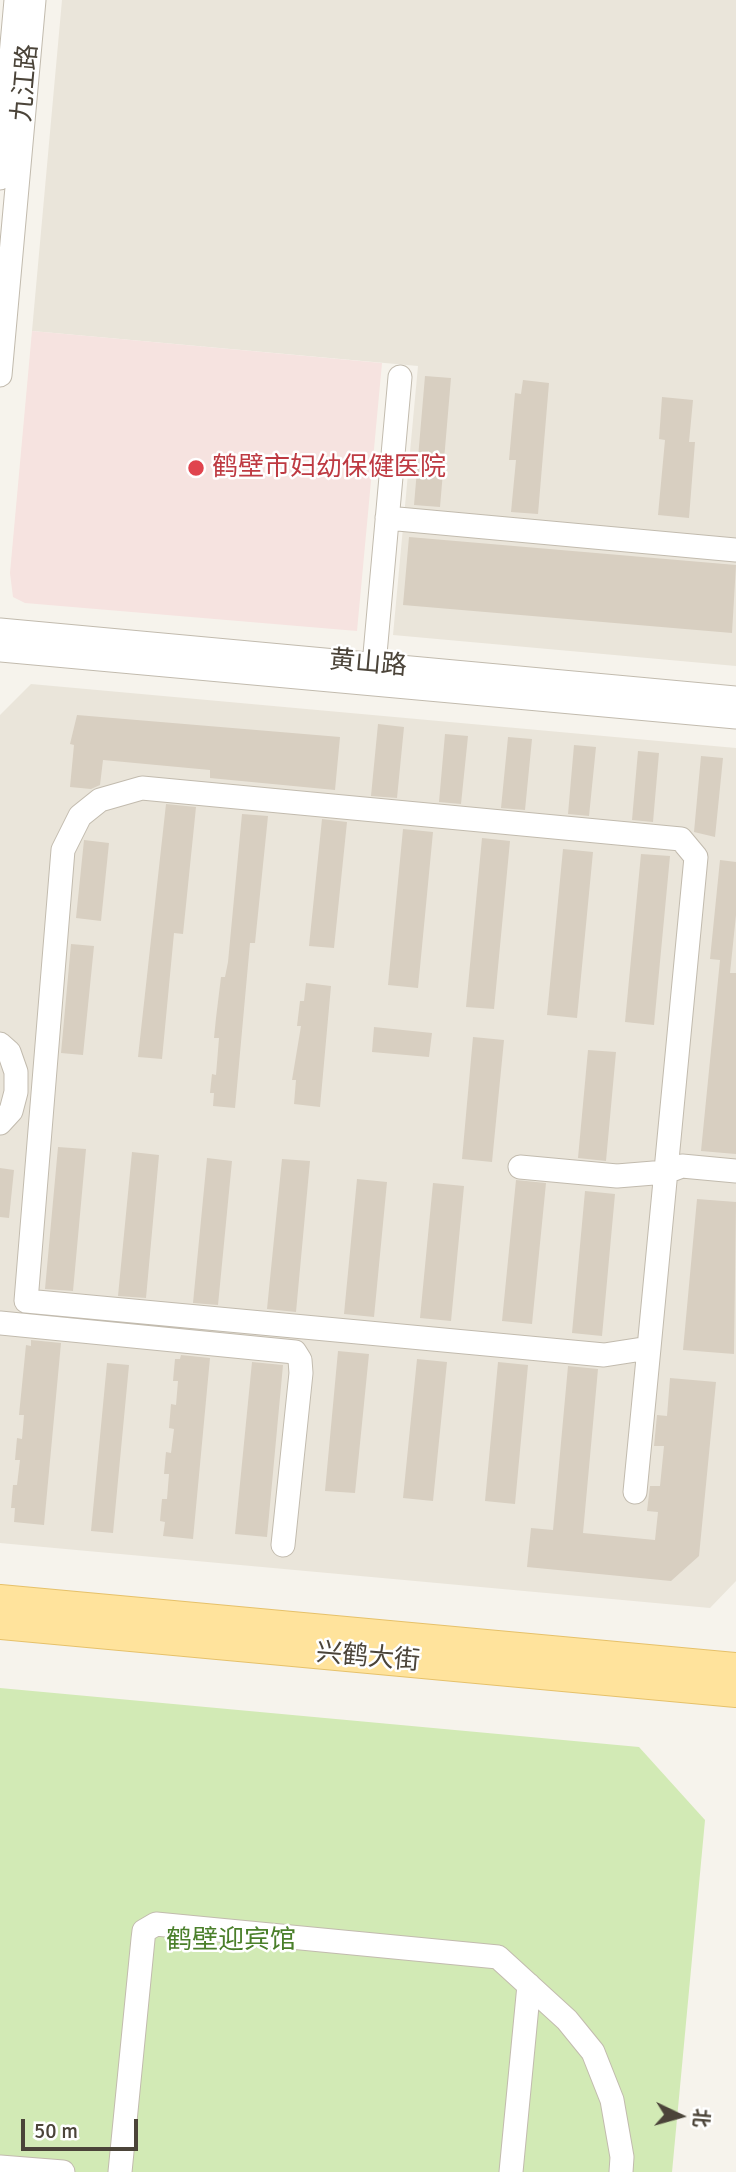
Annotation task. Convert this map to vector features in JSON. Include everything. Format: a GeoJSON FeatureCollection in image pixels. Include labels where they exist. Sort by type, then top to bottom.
{"type":"FeatureCollection","features":[{"type":"Feature","properties":{"kind":"main road","name":"兴鹤大街"},"geometry":{"type":"LineString","coordinates":[[0,1600],[736,1668]]}},
{"type":"Feature","properties":{"kind":"main road","name":"兴鹤大街"},"geometry":{"type":"LineString","coordinates":[[0,1624],[736,1692]]}},
{"type":"Feature","properties":{"kind":"street","name":"九江路"},"geometry":{"type":"LineString","coordinates":[[0,178],[16,0]]}},
{"type":"Feature","properties":{"kind":"street","name":"九江路"},"geometry":{"type":"LineString","coordinates":[[0,375],[34,0]]}},
{"type":"Feature","properties":{"kind":"street"},"geometry":{"type":"LineString","coordinates":[[374,665],[400,377]]}},
{"type":"Feature","properties":{"kind":"street"},"geometry":{"type":"LineString","coordinates":[[387,518],[736,550]]}},
{"type":"Feature","properties":{"kind":"street","name":"黄山路"},"geometry":{"type":"LineString","coordinates":[[0,630],[736,698]]}},
{"type":"Feature","properties":{"kind":"street","name":"黄山路"},"geometry":{"type":"LineString","coordinates":[[0,650],[736,717]]}},
{"type":"Feature","properties":{"kind":"street"},"geometry":{"type":"LineString","coordinates":[[635,1492],[649,1348],[666,1172],[696,857],[681,839],[142,788],[100,800],[80,816],[63,850],[26,1301],[604,1355],[649,1348]]}},
{"type":"Feature","properties":{"kind":"street"},"geometry":{"type":"LineString","coordinates":[[0,1044],[9,1052],[16,1072],[16,1092],[11,1111],[0,1123]]}},
{"type":"Feature","properties":{"kind":"street"},"geometry":{"type":"LineString","coordinates":[[16,1092],[43,1094]]}},
{"type":"Feature","properties":{"kind":"street"},"geometry":{"type":"LineString","coordinates":[[520,1167],[617,1176],[666,1172],[682,1167],[736,1171]]}},
{"type":"Feature","properties":{"kind":"street"},"geometry":{"type":"LineString","coordinates":[[0,1323],[295,1352],[300,1360],[301,1373],[282,1545]]}},
{"type":"Feature","properties":{"kind":"street"},"geometry":{"type":"LineString","coordinates":[[120,2172],[143,1939],[148,1927],[156,1924],[498,1957],[567,2020],[593,2052],[604,2073],[622,2157],[621,2172]]}},
{"type":"Feature","properties":{"kind":"street"},"geometry":{"type":"LineString","coordinates":[[511,2172],[529,1985]]}},
{"type":"Feature","properties":{"kind":"street"},"geometry":{"type":"LineString","coordinates":[[0,2166],[63,2172]]}},
{"type":"Feature","properties":{"kind":"shaded area"},"geometry":{"type":"Polygon","coordinates":[[[62,0],[736,0],[736,666],[393,635],[418,366],[32,331],[62,0]]]}},
{"type":"Feature","properties":{"kind":"shaded area","name":"鹤壁市妇幼保健医院"},"geometry":{"type":"Polygon","coordinates":[[[32,331],[382,363],[357,631],[25,603],[13,597],[10,573],[32,331]]]}},
{"type":"Feature","properties":{"kind":"shaded area"},"geometry":{"type":"Polygon","coordinates":[[[31,684],[736,748],[736,1581],[710,1608],[0,1543],[0,715],[31,684]]]}},
{"type":"Feature","properties":{"kind":"green space","name":"鹤壁迎宾馆"},"geometry":{"type":"Polygon","coordinates":[[[0,1688],[639,1747],[705,1820],[672,2172],[0,2172],[0,1688]]]}},
{"type":"Feature","properties":{"kind":"building"},"geometry":{"type":"Polygon","coordinates":[[[425,376],[451,378],[440,507],[414,505],[425,376]]]}},
{"type":"Feature","properties":{"kind":"building"},"geometry":{"type":"Polygon","coordinates":[[[523,380],[549,383],[538,514],[511,512],[516,460],[509,460],[515,393],[521,394],[523,380]]]}},
{"type":"Feature","properties":{"kind":"building"},"geometry":{"type":"Polygon","coordinates":[[[662,397],[693,400],[689,442],[695,442],[689,518],[658,515],[665,440],[659,439],[662,397]]]}},
{"type":"Feature","properties":{"kind":"building"},"geometry":{"type":"Polygon","coordinates":[[[409,537],[736,565],[732,633],[403,605],[409,537]]]}},
{"type":"Feature","properties":{"kind":"building"},"geometry":{"type":"Polygon","coordinates":[[[77,715],[340,737],[335,790],[210,778],[210,770],[103,760],[100,785],[91,789],[70,787],[74,745],[70,744],[77,715]]]}},
{"type":"Feature","properties":{"kind":"building"},"geometry":{"type":"Polygon","coordinates":[[[378,724],[404,727],[397,798],[371,796],[378,724]]]}},
{"type":"Feature","properties":{"kind":"building"},"geometry":{"type":"Polygon","coordinates":[[[445,734],[468,736],[461,804],[439,802],[445,734]]]}},
{"type":"Feature","properties":{"kind":"building"},"geometry":{"type":"Polygon","coordinates":[[[508,737],[532,739],[525,810],[501,808],[508,737]]]}},
{"type":"Feature","properties":{"kind":"building"},"geometry":{"type":"Polygon","coordinates":[[[574,745],[596,747],[589,816],[568,814],[574,745]]]}},
{"type":"Feature","properties":{"kind":"building"},"geometry":{"type":"Polygon","coordinates":[[[638,751],[659,753],[653,822],[632,820],[638,751]]]}},
{"type":"Feature","properties":{"kind":"building"},"geometry":{"type":"Polygon","coordinates":[[[701,756],[723,758],[715,837],[694,832],[701,756]]]}},
{"type":"Feature","properties":{"kind":"building"},"geometry":{"type":"Polygon","coordinates":[[[166,804],[196,807],[183,934],[174,933],[162,1059],[138,1057],[166,804]]]}},
{"type":"Feature","properties":{"kind":"building"},"geometry":{"type":"Polygon","coordinates":[[[242,814],[268,816],[255,943],[250,943],[235,1108],[213,1106],[214,1093],[210,1093],[212,1074],[216,1075],[219,1038],[214,1038],[221,977],[225,977],[228,962],[242,814]]]}},
{"type":"Feature","properties":{"kind":"building"},"geometry":{"type":"Polygon","coordinates":[[[322,819],[347,822],[334,948],[309,946],[322,819]]]}},
{"type":"Feature","properties":{"kind":"building"},"geometry":{"type":"Polygon","coordinates":[[[403,829],[433,832],[418,988],[388,985],[403,829]]]}},
{"type":"Feature","properties":{"kind":"building"},"geometry":{"type":"Polygon","coordinates":[[[482,838],[510,841],[494,1009],[466,1007],[482,838]]]}},
{"type":"Feature","properties":{"kind":"building"},"geometry":{"type":"Polygon","coordinates":[[[84,840],[109,843],[101,921],[76,918],[84,840]]]}},
{"type":"Feature","properties":{"kind":"building"},"geometry":{"type":"Polygon","coordinates":[[[563,849],[593,852],[577,1018],[547,1015],[563,849]]]}},
{"type":"Feature","properties":{"kind":"building"},"geometry":{"type":"Polygon","coordinates":[[[641,854],[670,856],[654,1025],[625,1022],[641,854]]]}},
{"type":"Feature","properties":{"kind":"building"},"geometry":{"type":"Polygon","coordinates":[[[720,860],[736,862],[736,915],[730,973],[736,973],[736,1154],[701,1151],[720,960],[710,959],[720,860]]]}},
{"type":"Feature","properties":{"kind":"building"},"geometry":{"type":"Polygon","coordinates":[[[71,944],[94,946],[83,1055],[61,1053],[71,944]]]}},
{"type":"Feature","properties":{"kind":"building"},"geometry":{"type":"Polygon","coordinates":[[[306,983],[331,986],[320,1107],[294,1104],[296,1080],[292,1080],[301,1026],[297,1026],[300,1001],[304,1001],[306,983]]]}},
{"type":"Feature","properties":{"kind":"building"},"geometry":{"type":"Polygon","coordinates":[[[374,1027],[432,1033],[429,1057],[372,1052],[374,1027]]]}},
{"type":"Feature","properties":{"kind":"building"},"geometry":{"type":"Polygon","coordinates":[[[473,1037],[504,1040],[492,1162],[462,1159],[473,1037]]]}},
{"type":"Feature","properties":{"kind":"building"},"geometry":{"type":"Polygon","coordinates":[[[588,1050],[616,1052],[606,1161],[578,1158],[588,1050]]]}},
{"type":"Feature","properties":{"kind":"building"},"geometry":{"type":"Polygon","coordinates":[[[58,1147],[86,1149],[73,1291],[45,1289],[58,1147]]]}},
{"type":"Feature","properties":{"kind":"building"},"geometry":{"type":"Polygon","coordinates":[[[132,1152],[159,1155],[146,1298],[118,1296],[132,1152]]]}},
{"type":"Feature","properties":{"kind":"building"},"geometry":{"type":"Polygon","coordinates":[[[207,1158],[232,1161],[218,1305],[193,1303],[207,1158]]]}},
{"type":"Feature","properties":{"kind":"building"},"geometry":{"type":"Polygon","coordinates":[[[282,1159],[310,1161],[296,1312],[267,1309],[282,1159]]]}},
{"type":"Feature","properties":{"kind":"building"},"geometry":{"type":"Polygon","coordinates":[[[0,1168],[14,1170],[9,1218],[0,1217],[0,1168]]]}},
{"type":"Feature","properties":{"kind":"building"},"geometry":{"type":"Polygon","coordinates":[[[357,1179],[387,1182],[374,1317],[344,1314],[357,1179]]]}},
{"type":"Feature","properties":{"kind":"building"},"geometry":{"type":"Polygon","coordinates":[[[516,1180],[546,1183],[532,1324],[502,1321],[516,1180]]]}},
{"type":"Feature","properties":{"kind":"building"},"geometry":{"type":"Polygon","coordinates":[[[433,1183],[464,1186],[451,1321],[420,1318],[433,1183]]]}},
{"type":"Feature","properties":{"kind":"building"},"geometry":{"type":"Polygon","coordinates":[[[585,1191],[615,1194],[602,1336],[572,1333],[585,1191]]]}},
{"type":"Feature","properties":{"kind":"building"},"geometry":{"type":"Polygon","coordinates":[[[697,1199],[736,1202],[734,1354],[683,1350],[697,1199]]]}},
{"type":"Feature","properties":{"kind":"building"},"geometry":{"type":"Polygon","coordinates":[[[31,1340],[61,1343],[44,1525],[14,1522],[15,1508],[11,1508],[13,1485],[17,1485],[20,1460],[15,1460],[17,1438],[22,1439],[24,1415],[19,1415],[26,1345],[31,1346],[31,1340]]]}},
{"type":"Feature","properties":{"kind":"building"},"geometry":{"type":"Polygon","coordinates":[[[338,1351],[369,1354],[355,1493],[325,1491],[338,1351]]]}},
{"type":"Feature","properties":{"kind":"building"},"geometry":{"type":"Polygon","coordinates":[[[181,1355],[210,1358],[193,1539],[163,1536],[165,1522],[160,1521],[162,1499],[167,1499],[169,1474],[164,1474],[166,1452],[171,1453],[174,1429],[169,1428],[171,1404],[176,1405],[178,1381],[173,1381],[175,1359],[180,1359],[181,1355]]]}},
{"type":"Feature","properties":{"kind":"building"},"geometry":{"type":"Polygon","coordinates":[[[417,1359],[447,1362],[433,1501],[403,1498],[417,1359]]]}},
{"type":"Feature","properties":{"kind":"building"},"geometry":{"type":"Polygon","coordinates":[[[252,1362],[283,1365],[267,1537],[235,1534],[252,1362]]]}},
{"type":"Feature","properties":{"kind":"building"},"geometry":{"type":"Polygon","coordinates":[[[498,1362],[528,1365],[515,1504],[485,1501],[498,1362]]]}},
{"type":"Feature","properties":{"kind":"building"},"geometry":{"type":"Polygon","coordinates":[[[107,1363],[129,1365],[113,1533],[91,1531],[107,1363]]]}},
{"type":"Feature","properties":{"kind":"building"},"geometry":{"type":"Polygon","coordinates":[[[568,1366],[598,1369],[583,1533],[655,1540],[658,1512],[647,1511],[650,1486],[660,1486],[664,1446],[654,1446],[657,1415],[667,1416],[670,1378],[716,1382],[699,1556],[671,1581],[527,1567],[531,1528],[553,1530],[568,1366]]]}},
{"type":"Feature","properties":{"kind":"place","name":"鹤壁市妇幼保健医院"},"geometry":{"type":"Point","coordinates":[196,468]}}]}
